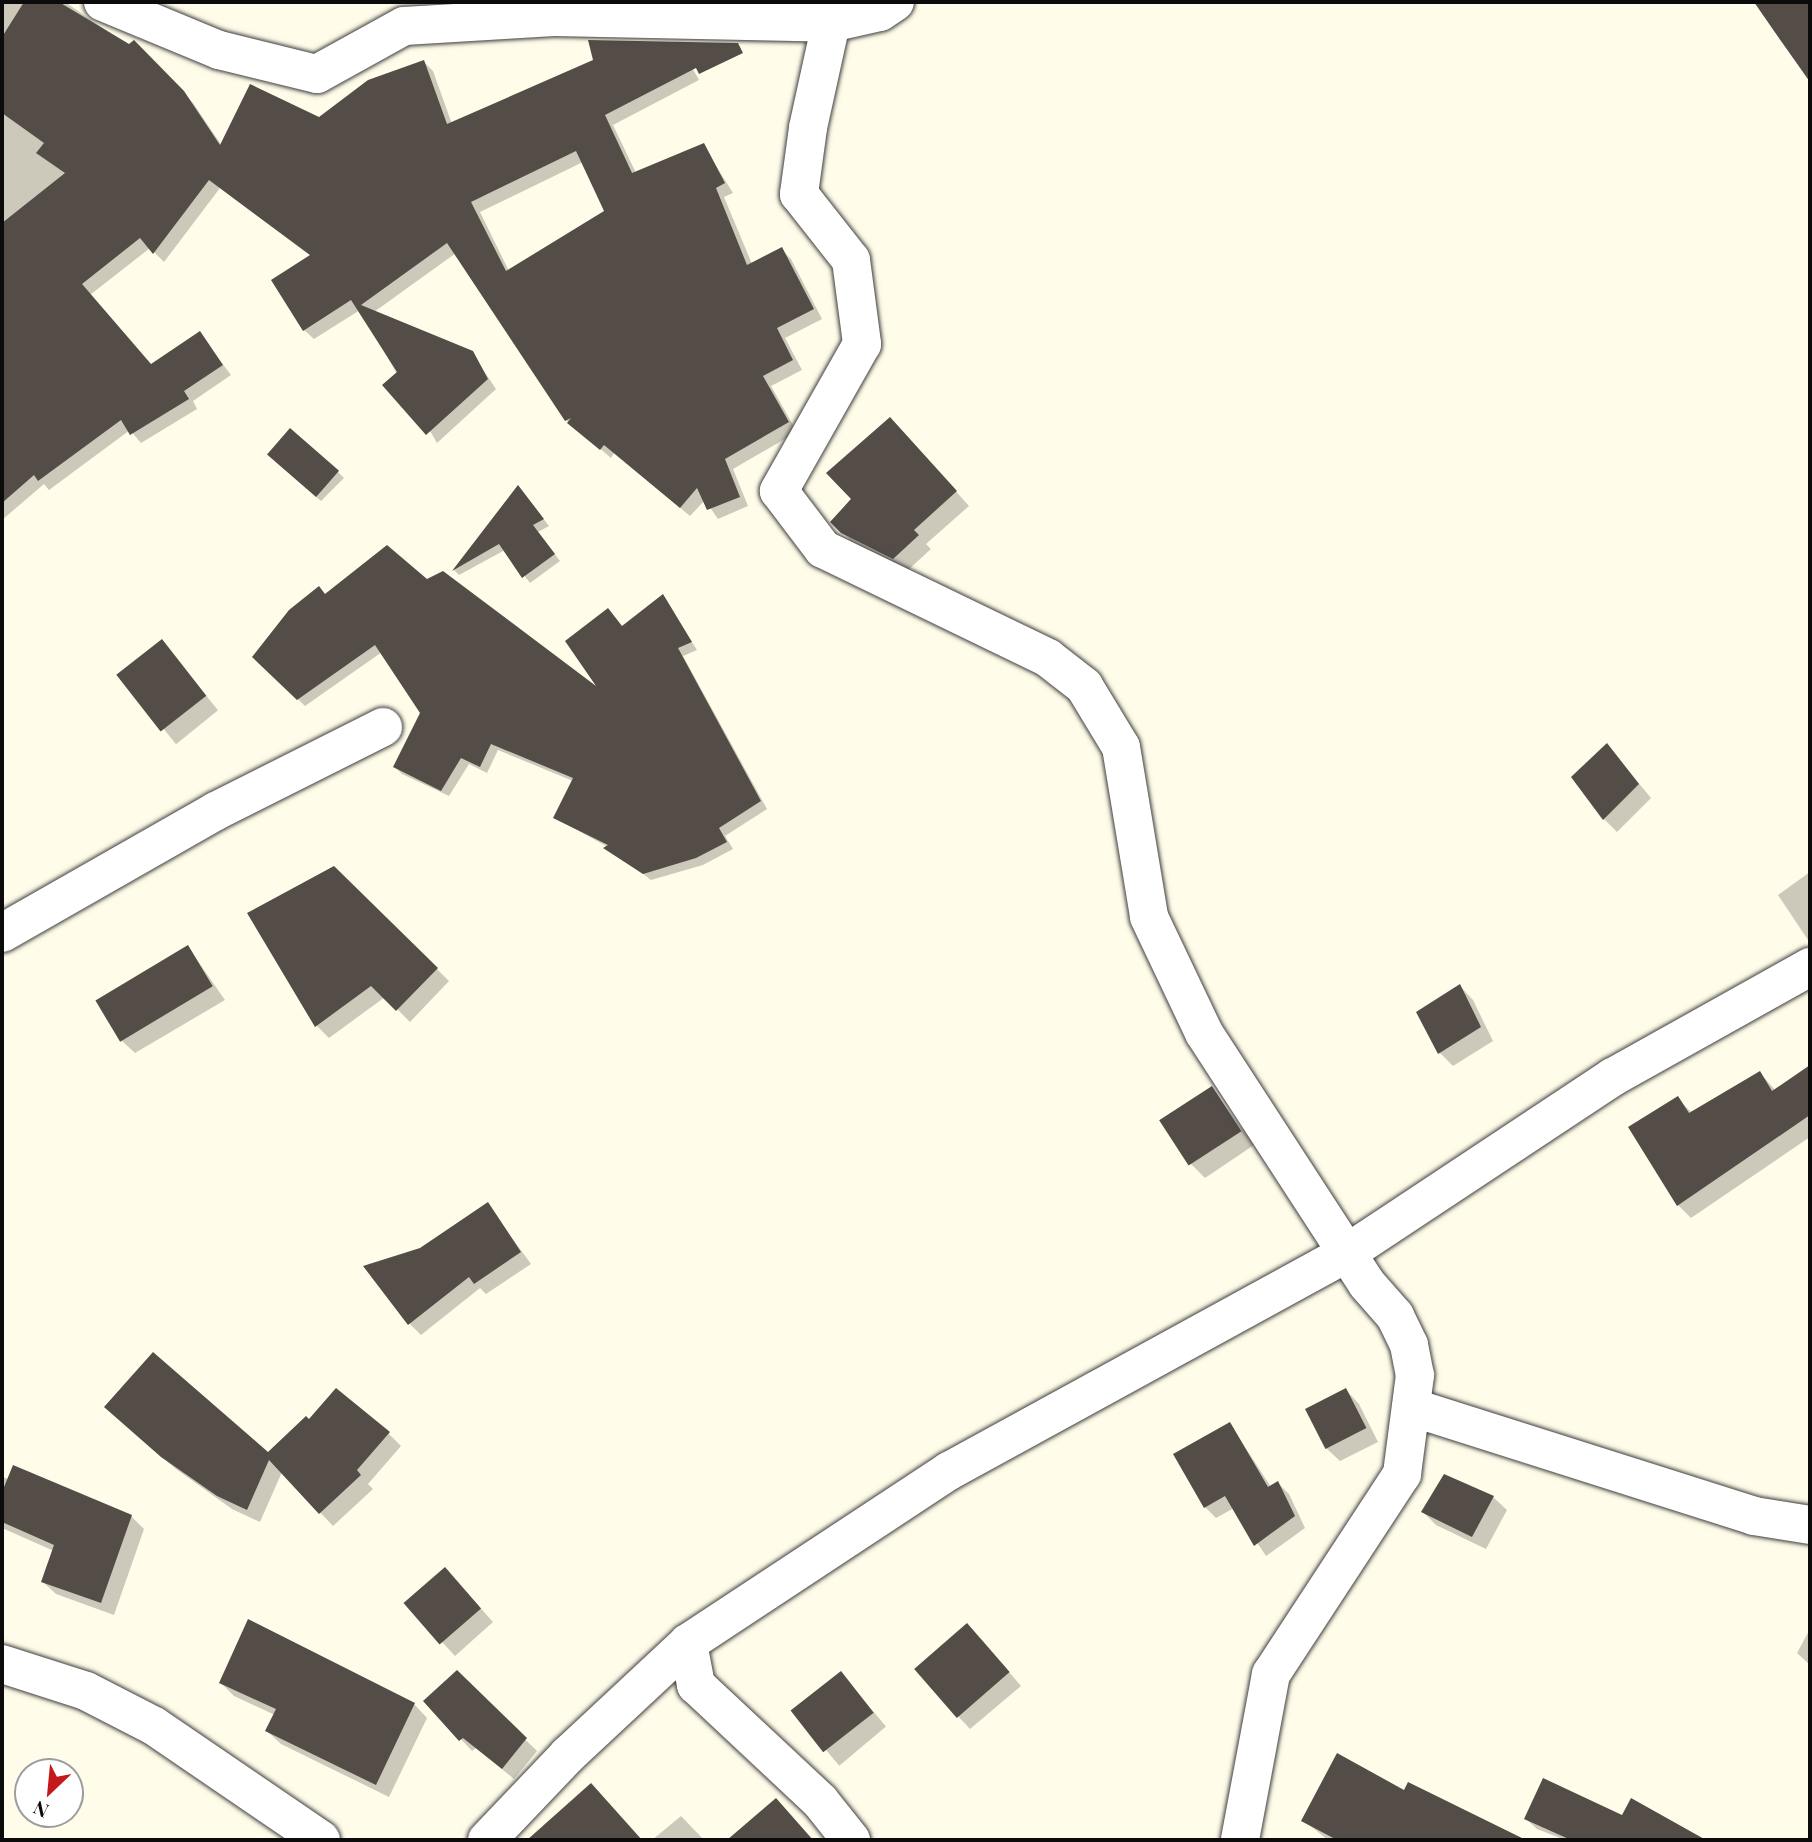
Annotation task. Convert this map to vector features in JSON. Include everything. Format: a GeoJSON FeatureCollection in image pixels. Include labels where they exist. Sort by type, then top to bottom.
{"type":"FeatureCollection","features":[{"type":"Feature","properties":{"kind":"street"},"geometry":{"type":"LineString","coordinates":[[103,2],[219,50],[317,74],[404,26],[554,17],[831,23],[885,5]]}},
{"type":"Feature","properties":{"kind":"street"},"geometry":{"type":"LineString","coordinates":[[831,23],[808,128],[799,194],[850,260],[862,344],[779,491],[823,549],[1048,658],[1084,686],[1121,747],[1149,916],[1204,1032],[1347,1253],[1395,1316],[1409,1345],[1415,1375],[1402,1474],[1271,1674],[1240,1840]]}},
{"type":"Feature","properties":{"kind":"street"},"geometry":{"type":"LineString","coordinates":[[2,933],[216,811],[383,727]]}},
{"type":"Feature","properties":{"kind":"street"},"geometry":{"type":"LineString","coordinates":[[487,1840],[568,1755],[688,1643],[949,1471],[1347,1253],[1613,1077],[1810,967]]}},
{"type":"Feature","properties":{"kind":"street"},"geometry":{"type":"LineString","coordinates":[[1411,1407],[1754,1516],[1810,1525]]}},
{"type":"Feature","properties":{"kind":"street"},"geometry":{"type":"LineString","coordinates":[[688,1643],[696,1685],[820,1801],[850,1840]]}},
{"type":"Feature","properties":{"kind":"street"},"geometry":{"type":"LineString","coordinates":[[2,1664],[86,1690],[154,1726],[321,1840]]}},
{"type":"Feature","properties":{"kind":"building"},"geometry":{"type":"Polygon","coordinates":[[[24,2],[59,2],[129,44],[134,40],[184,91],[220,145],[250,84],[319,117],[368,80],[424,60],[447,124],[593,60],[588,40],[738,43],[743,53],[699,74],[696,68],[605,115],[632,173],[704,143],[725,183],[716,188],[747,265],[782,247],[814,309],[777,328],[793,360],[763,376],[789,422],[725,459],[740,497],[707,510],[697,488],[680,508],[604,445],[600,450],[567,423],[571,418],[565,421],[447,243],[361,305],[473,351],[488,379],[426,435],[382,385],[397,372],[351,300],[303,331],[271,280],[310,255],[209,180],[153,254],[140,238],[82,284],[151,364],[200,331],[223,365],[184,391],[189,399],[130,435],[121,420],[38,481],[34,475],[2,503],[2,223],[65,173],[36,153],[44,143],[2,113],[2,37],[24,2]],[[576,151],[471,202],[506,271],[604,211],[576,151]]]}},
{"type":"Feature","properties":{"kind":"building"},"geometry":{"type":"Polygon","coordinates":[[[1754,2],[1810,2],[1810,82],[1774,31],[1754,2]]]}},
{"type":"Feature","properties":{"kind":"building"},"geometry":{"type":"Polygon","coordinates":[[[890,417],[957,491],[914,530],[919,535],[893,559],[841,533],[830,522],[851,499],[826,473],[890,417]]]}},
{"type":"Feature","properties":{"kind":"building"},"geometry":{"type":"Polygon","coordinates":[[[290,428],[339,471],[316,497],[267,454],[290,428]]]}},
{"type":"Feature","properties":{"kind":"building"},"geometry":{"type":"Polygon","coordinates":[[[518,485],[544,519],[533,525],[555,554],[522,578],[499,544],[452,571],[518,485]]]}},
{"type":"Feature","properties":{"kind":"building"},"geometry":{"type":"Polygon","coordinates":[[[387,545],[427,579],[443,571],[596,686],[565,641],[608,608],[622,626],[663,594],[692,642],[678,648],[761,801],[719,828],[727,842],[696,858],[643,874],[603,848],[608,845],[553,818],[573,778],[491,744],[480,767],[461,758],[441,791],[393,767],[420,713],[375,645],[297,700],[252,657],[289,610],[319,586],[325,594],[387,545]]]}},
{"type":"Feature","properties":{"kind":"building"},"geometry":{"type":"Polygon","coordinates":[[[162,639],[206,696],[161,731],[116,675],[162,639]]]}},
{"type":"Feature","properties":{"kind":"building"},"geometry":{"type":"Polygon","coordinates":[[[1607,743],[1639,784],[1603,820],[1571,777],[1607,743]]]}},
{"type":"Feature","properties":{"kind":"building"},"geometry":{"type":"Polygon","coordinates":[[[334,866],[438,968],[396,1011],[371,986],[315,1027],[247,913],[334,866]]]}},
{"type":"Feature","properties":{"kind":"building"},"geometry":{"type":"Polygon","coordinates":[[[188,945],[213,986],[120,1042],[95,1001],[188,945]]]}},
{"type":"Feature","properties":{"kind":"building"},"geometry":{"type":"Polygon","coordinates":[[[1460,984],[1481,1027],[1438,1054],[1416,1012],[1460,984]]]}},
{"type":"Feature","properties":{"kind":"building"},"geometry":{"type":"Polygon","coordinates":[[[1810,1065],[1810,1115],[1677,1206],[1628,1127],[1678,1096],[1689,1113],[1760,1071],[1772,1091],[1810,1065]]]}},
{"type":"Feature","properties":{"kind":"building"},"geometry":{"type":"Polygon","coordinates":[[[1212,1086],[1241,1131],[1189,1166],[1159,1120],[1212,1086]]]}},
{"type":"Feature","properties":{"kind":"building"},"geometry":{"type":"Polygon","coordinates":[[[488,1202],[521,1252],[474,1284],[469,1277],[408,1325],[363,1266],[420,1248],[488,1202]]]}},
{"type":"Feature","properties":{"kind":"building"},"geometry":{"type":"Polygon","coordinates":[[[153,1352],[268,1452],[306,1416],[309,1419],[336,1388],[390,1432],[357,1470],[361,1475],[319,1514],[269,1460],[247,1510],[217,1496],[161,1457],[104,1407],[153,1352]]]}},
{"type":"Feature","properties":{"kind":"building"},"geometry":{"type":"Polygon","coordinates":[[[1346,1388],[1366,1428],[1325,1449],[1305,1409],[1346,1388]]]}},
{"type":"Feature","properties":{"kind":"building"},"geometry":{"type":"Polygon","coordinates":[[[1230,1422],[1268,1487],[1278,1481],[1295,1516],[1254,1546],[1225,1496],[1204,1508],[1173,1454],[1230,1422]]]}},
{"type":"Feature","properties":{"kind":"building"},"geometry":{"type":"Polygon","coordinates":[[[13,1465],[132,1515],[101,1603],[41,1582],[54,1545],[2,1522],[2,1492],[13,1465]]]}},
{"type":"Feature","properties":{"kind":"building"},"geometry":{"type":"Polygon","coordinates":[[[1444,1474],[1494,1496],[1472,1537],[1421,1512],[1444,1474]]]}},
{"type":"Feature","properties":{"kind":"building"},"geometry":{"type":"Polygon","coordinates":[[[445,1567],[481,1609],[440,1645],[403,1603],[445,1567]]]}},
{"type":"Feature","properties":{"kind":"building"},"geometry":{"type":"Polygon","coordinates":[[[248,1619],[415,1703],[376,1785],[265,1731],[276,1709],[219,1683],[248,1619]]]}},
{"type":"Feature","properties":{"kind":"building"},"geometry":{"type":"Polygon","coordinates":[[[967,1623],[1010,1672],[957,1718],[914,1669],[967,1623]]]}},
{"type":"Feature","properties":{"kind":"building"},"geometry":{"type":"Polygon","coordinates":[[[457,1670],[527,1738],[502,1769],[463,1738],[459,1741],[423,1701],[457,1670]]]}},
{"type":"Feature","properties":{"kind":"building"},"geometry":{"type":"Polygon","coordinates":[[[841,1671],[874,1713],[823,1752],[791,1710],[841,1671]]]}},
{"type":"Feature","properties":{"kind":"building"},"geometry":{"type":"Polygon","coordinates":[[[1337,1753],[1404,1790],[1408,1782],[1526,1840],[1337,1840],[1301,1821],[1337,1753]]]}},
{"type":"Feature","properties":{"kind":"building"},"geometry":{"type":"Polygon","coordinates":[[[1543,1778],[1622,1815],[1631,1798],[1706,1840],[1571,1840],[1524,1819],[1543,1778]]]}},
{"type":"Feature","properties":{"kind":"building"},"geometry":{"type":"Polygon","coordinates":[[[591,1783],[642,1840],[527,1840],[591,1783]]]}},
{"type":"Feature","properties":{"kind":"building"},"geometry":{"type":"Polygon","coordinates":[[[776,1798],[813,1840],[727,1840],[776,1798]]]}}]}
